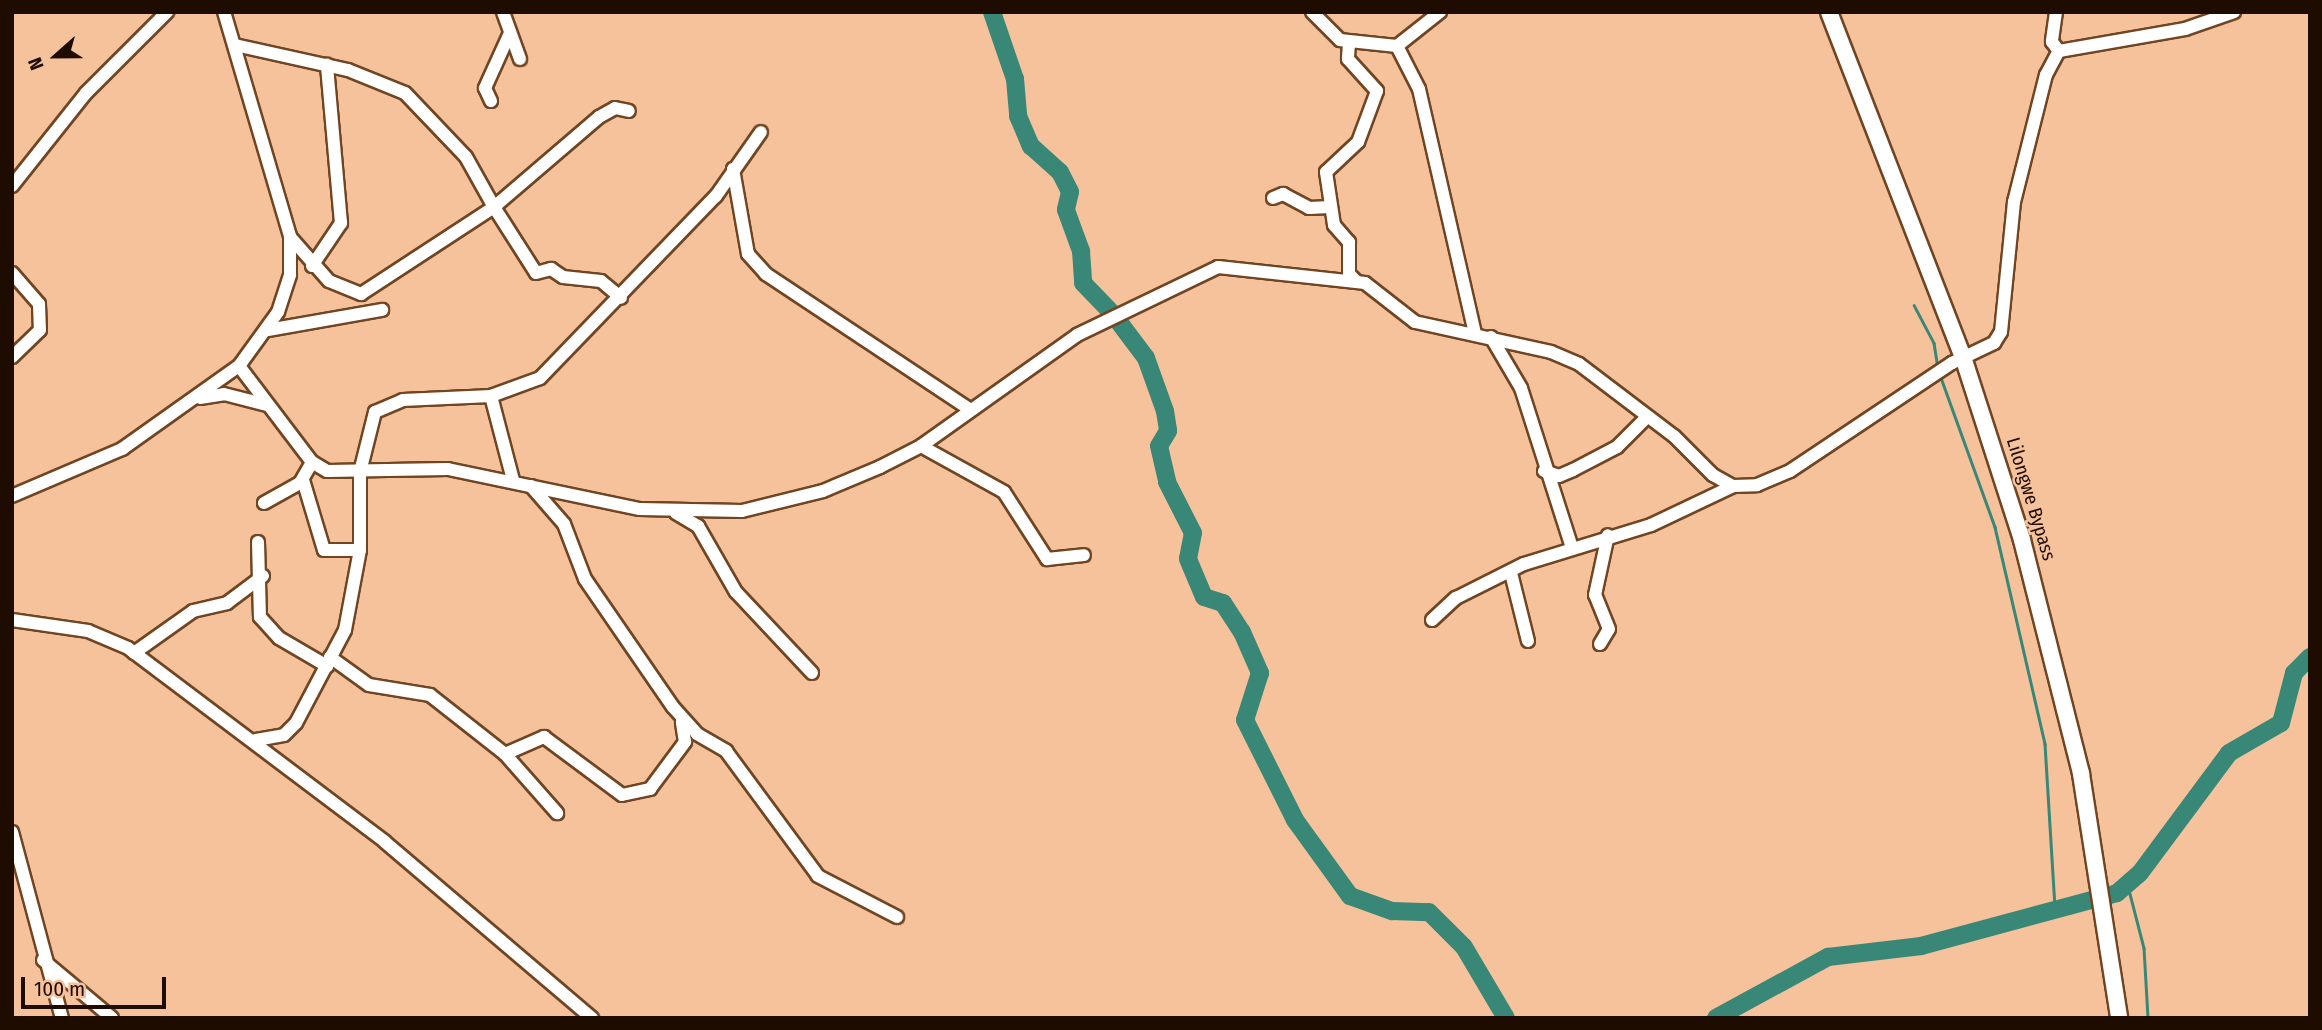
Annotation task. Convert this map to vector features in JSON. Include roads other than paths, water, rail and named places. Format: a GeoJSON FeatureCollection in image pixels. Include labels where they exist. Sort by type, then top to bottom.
{"type":"FeatureCollection","features":[{"type":"Feature","properties":{"kind":"main road","name":"Lilongwe Bypass"},"geometry":{"type":"LineString","coordinates":[[1829,12],[1963,357],[2039,604],[2101,882],[2119,1018]]}},
{"type":"Feature","properties":{"kind":"street"},"geometry":{"type":"LineString","coordinates":[[12,186],[86,93],[167,12]]}},
{"type":"Feature","properties":{"kind":"street"},"geometry":{"type":"LineString","coordinates":[[12,496],[107,457],[239,366],[268,330],[290,275],[290,236],[224,12]]}},
{"type":"Feature","properties":{"kind":"street"},"geometry":{"type":"LineString","coordinates":[[503,12],[520,59]]}},
{"type":"Feature","properties":{"kind":"street"},"geometry":{"type":"LineString","coordinates":[[1312,12],[1349,43],[1397,46],[1440,12]]}},
{"type":"Feature","properties":{"kind":"street"},"geometry":{"type":"LineString","coordinates":[[2056,12],[2052,42],[2059,51]]}},
{"type":"Feature","properties":{"kind":"street"},"geometry":{"type":"LineString","coordinates":[[2059,51],[2185,29],[2234,12]]}},
{"type":"Feature","properties":{"kind":"street"},"geometry":{"type":"LineString","coordinates":[[491,100],[485,88],[510,33]]}},
{"type":"Feature","properties":{"kind":"street"},"geometry":{"type":"LineString","coordinates":[[1349,43],[1348,59],[1377,91],[1358,142],[1326,172],[1330,207],[1349,242],[1349,274],[1357,282]]}},
{"type":"Feature","properties":{"kind":"street"},"geometry":{"type":"LineString","coordinates":[[235,45],[327,65],[416,100],[466,158],[536,273],[551,269],[563,277],[601,281],[621,298]]}},
{"type":"Feature","properties":{"kind":"street"},"geometry":{"type":"LineString","coordinates":[[1397,46],[1413,70],[1475,333]]}},
{"type":"Feature","properties":{"kind":"street"},"geometry":{"type":"LineString","coordinates":[[1432,620],[1456,598],[1572,545],[1670,518],[1704,495],[1733,486],[1757,485],[1790,471],[1939,372],[1994,343],[2001,332],[2014,202],[2046,75],[2059,51]]}},
{"type":"Feature","properties":{"kind":"street"},"geometry":{"type":"LineString","coordinates":[[312,266],[341,223],[327,65]]}},
{"type":"Feature","properties":{"kind":"street"},"geometry":{"type":"LineString","coordinates":[[290,236],[312,266],[337,286],[361,294],[494,207],[599,117],[615,108],[629,111]]}},
{"type":"Feature","properties":{"kind":"street"},"geometry":{"type":"LineString","coordinates":[[256,740],[290,729],[328,662],[349,615],[360,550],[360,472],[367,431],[383,405],[491,396],[540,378],[621,298],[689,218],[716,196],[761,132]]}},
{"type":"Feature","properties":{"kind":"street"},"geometry":{"type":"LineString","coordinates":[[733,169],[748,254],[766,274],[968,408]]}},
{"type":"Feature","properties":{"kind":"street"},"geometry":{"type":"LineString","coordinates":[[1273,198],[1283,194],[1309,208],[1330,207]]}},
{"type":"Feature","properties":{"kind":"street"},"geometry":{"type":"LineString","coordinates":[[239,366],[312,463],[338,473],[417,466],[513,480],[674,512],[742,511],[795,499],[921,446],[968,408],[1077,335],[1205,268],[1357,282],[1373,287],[1415,322],[1491,337],[1579,364],[1644,419],[1733,486]]}},
{"type":"Feature","properties":{"kind":"street"},"geometry":{"type":"LineString","coordinates":[[12,274],[38,304],[40,330],[12,357]]}},
{"type":"Feature","properties":{"kind":"street"},"geometry":{"type":"LineString","coordinates":[[268,330],[382,310]]}},
{"type":"Feature","properties":{"kind":"street"},"geometry":{"type":"LineString","coordinates":[[1491,337],[1521,388],[1544,471],[1572,545]]}},
{"type":"Feature","properties":{"kind":"street"},"geometry":{"type":"LineString","coordinates":[[188,401],[224,394],[268,405]]}},
{"type":"Feature","properties":{"kind":"street"},"geometry":{"type":"LineString","coordinates":[[491,396],[513,480]]}},
{"type":"Feature","properties":{"kind":"street"},"geometry":{"type":"LineString","coordinates":[[1544,471],[1559,476],[1573,470],[1617,447],[1644,419]]}},
{"type":"Feature","properties":{"kind":"street"},"geometry":{"type":"LineString","coordinates":[[921,446],[1004,492],[1047,559],[1084,555]]}},
{"type":"Feature","properties":{"kind":"street"},"geometry":{"type":"LineString","coordinates":[[264,503],[303,480],[312,463]]}},
{"type":"Feature","properties":{"kind":"street"},"geometry":{"type":"LineString","coordinates":[[303,480],[324,550],[360,550]]}},
{"type":"Feature","properties":{"kind":"street"},"geometry":{"type":"LineString","coordinates":[[505,754],[544,737],[567,751],[587,775],[635,796],[650,789],[685,742],[686,729],[673,707],[585,579],[564,524],[528,484]]}},
{"type":"Feature","properties":{"kind":"street"},"geometry":{"type":"LineString","coordinates":[[674,512],[698,526],[736,592],[812,673]]}},
{"type":"Feature","properties":{"kind":"street"},"geometry":{"type":"LineString","coordinates":[[1600,644],[1609,629],[1595,596],[1608,535]]}},
{"type":"Feature","properties":{"kind":"street"},"geometry":{"type":"LineString","coordinates":[[258,542],[263,576],[256,598],[260,617],[279,638],[369,685],[430,695],[505,754],[557,813]]}},
{"type":"Feature","properties":{"kind":"street"},"geometry":{"type":"LineString","coordinates":[[1511,573],[1528,641]]}},
{"type":"Feature","properties":{"kind":"street"},"geometry":{"type":"LineString","coordinates":[[134,653],[193,611],[227,603],[263,576]]}},
{"type":"Feature","properties":{"kind":"street"},"geometry":{"type":"LineString","coordinates":[[12,620],[108,636],[134,653],[256,740],[592,1018]]}},
{"type":"Feature","properties":{"kind":"street"},"geometry":{"type":"LineString","coordinates":[[673,707],[697,734],[726,751],[818,876],[897,917]]}},
{"type":"Feature","properties":{"kind":"street"},"geometry":{"type":"LineString","coordinates":[[12,832],[43,960],[62,1018]]}},
{"type":"Feature","properties":{"kind":"street"},"geometry":{"type":"LineString","coordinates":[[43,960],[112,1018]]}},
{"type":"Feature","properties":{"kind":"waterway"},"geometry":{"type":"LineString","coordinates":[[992,12],[1015,79],[1018,116],[1031,146],[1060,172],[1070,192],[1066,210],[1081,251],[1083,283],[1112,313]]}},
{"type":"Feature","properties":{"kind":"waterway"},"geometry":{"type":"LineString","coordinates":[[1914,305],[1934,343],[1938,369]]}},
{"type":"Feature","properties":{"kind":"waterway"},"geometry":{"type":"LineString","coordinates":[[1116,318],[1146,358],[1165,411],[1168,431],[1159,446],[1167,482],[1193,533],[1188,559],[1204,597],[1223,603],[1242,632],[1260,673],[1245,720],[1295,820],[1350,896],[1392,911],[1429,912],[1464,947],[1506,1018]]}},
{"type":"Feature","properties":{"kind":"waterway"},"geometry":{"type":"LineString","coordinates":[[1940,375],[1995,527],[2045,744],[2055,907]]}},
{"type":"Feature","properties":{"kind":"waterway"},"geometry":{"type":"LineString","coordinates":[[1716,1018],[1828,957],[1921,946],[2117,893],[2140,873],[2229,753],[2281,723],[2294,673],[2310,657]]}},
{"type":"Feature","properties":{"kind":"waterway"},"geometry":{"type":"LineString","coordinates":[[2128,886],[2144,948],[2148,1018]]}}]}
